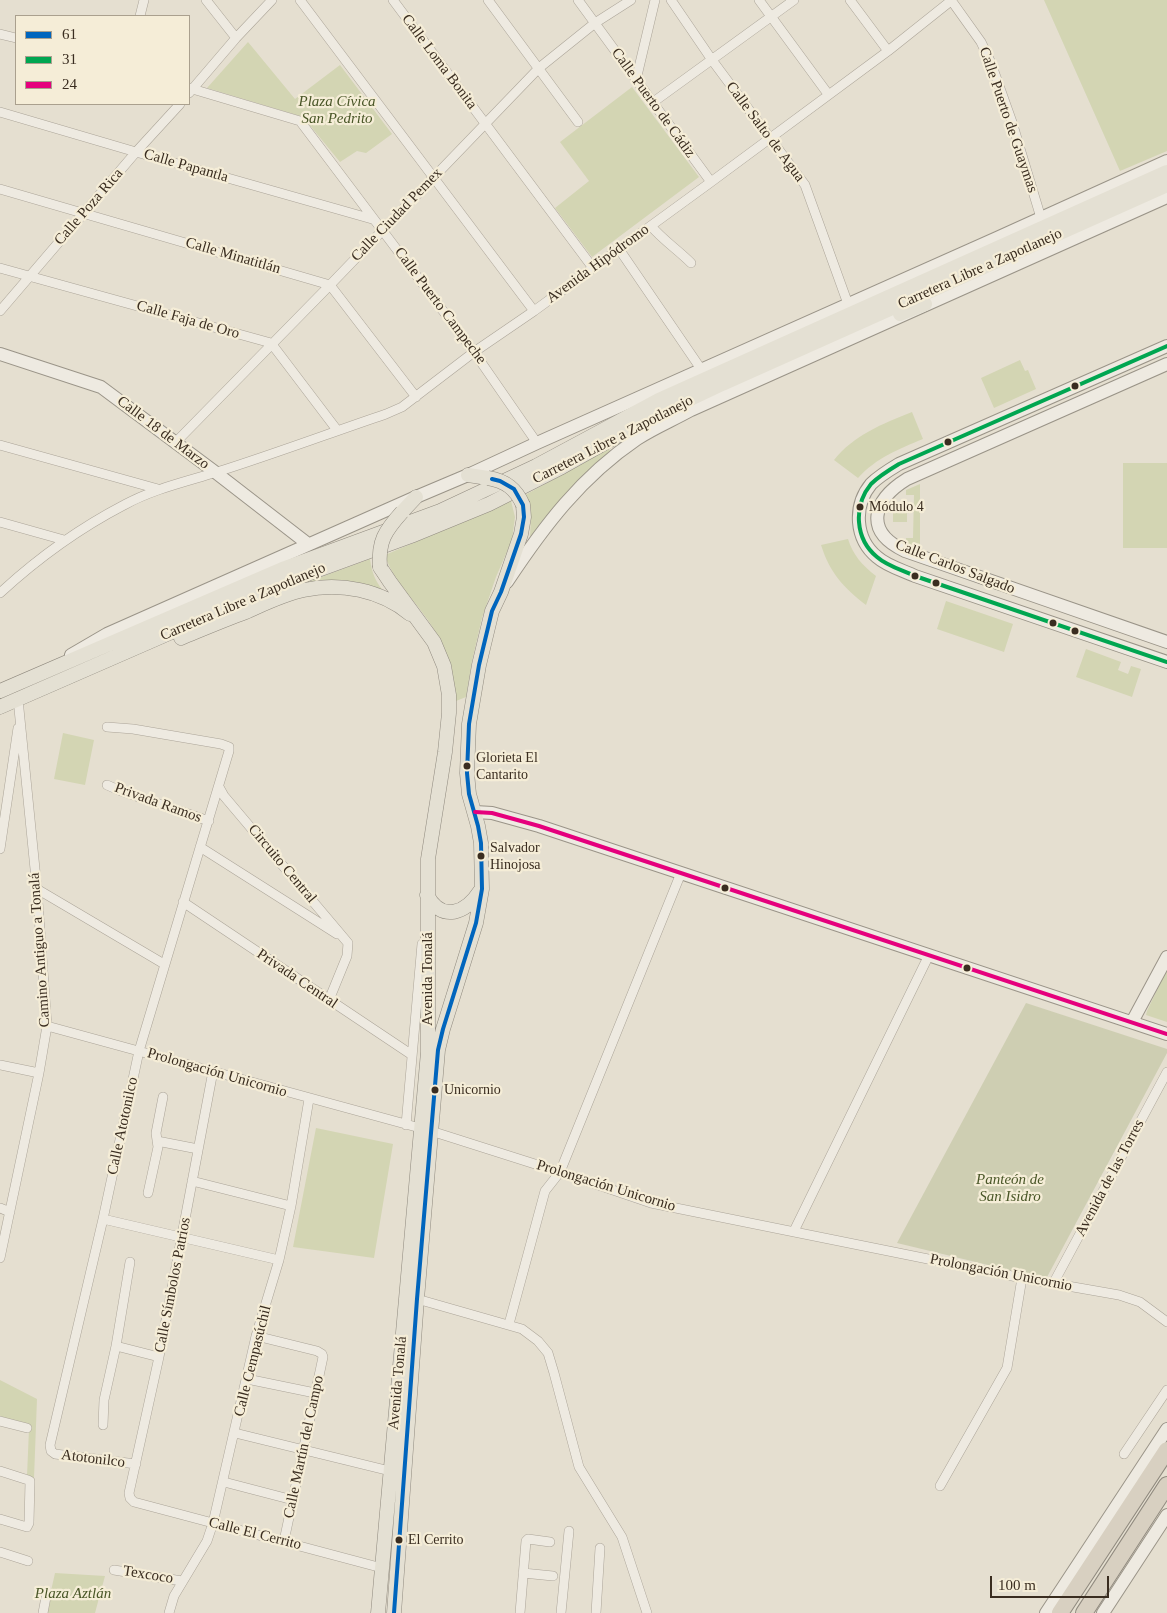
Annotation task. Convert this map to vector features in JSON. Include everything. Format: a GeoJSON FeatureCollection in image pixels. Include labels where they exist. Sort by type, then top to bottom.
{"type":"FeatureCollection","features":[{"type":"Feature","properties":{"kind":"highway"},"geometry":{"type":"LineString","coordinates":[[1060,1613],[1167,1450]]}},
{"type":"Feature","properties":{"kind":"highway"},"geometry":{"type":"LineString","coordinates":[[1084,1613],[1167,1486]]}},
{"type":"Feature","properties":{"kind":"main road","name":"Carretera Libre a Zapotlanejo"},"geometry":{"type":"LineString","coordinates":[[0,691],[285,568],[440,511],[536,466],[659,400],[1167,172]]}},
{"type":"Feature","properties":{"kind":"main road","name":"Carretera Libre a Zapotlanejo"},"geometry":{"type":"LineString","coordinates":[[0,707],[290,580],[411,536],[489,504],[562,467],[644,421],[1167,185]]}},
{"type":"Feature","properties":{"kind":"main road"},"geometry":{"type":"LineString","coordinates":[[814,343],[874,324],[925,304]]}},
{"type":"Feature","properties":{"kind":"main road","name":"Avenida Tonalá"},"geometry":{"type":"LineString","coordinates":[[378,1613],[390,1471],[426,1130],[441,1036],[476,923],[482,889],[481,843],[475,812],[469,794],[467,773],[466,748],[469,724],[479,666],[492,611],[521,534],[524,516],[522,505],[514,489],[509,485],[488,478],[468,476]]}},
{"type":"Feature","properties":{"kind":"main road","name":"Avenida Tonalá"},"geometry":{"type":"LineString","coordinates":[[395,1613],[417,1299],[426,1130],[428,859],[450,713],[444,666],[434,642],[380,567],[379,552],[383,538],[416,496]]}},
{"type":"Feature","properties":{"kind":"main road"},"geometry":{"type":"LineString","coordinates":[[23,697],[50,691],[303,590],[328,587],[354,588],[374,594],[392,603],[405,610],[420,622]]}},
{"type":"Feature","properties":{"kind":"main road"},"geometry":{"type":"LineString","coordinates":[[427,901],[445,912],[453,912],[468,906],[482,889]]}},
{"type":"Feature","properties":{"kind":"street"},"geometry":{"type":"LineString","coordinates":[[140,15],[144,0]]}},
{"type":"Feature","properties":{"kind":"street"},"geometry":{"type":"LineString","coordinates":[[206,0],[236,38]]}},
{"type":"Feature","properties":{"kind":"street"},"geometry":{"type":"LineString","coordinates":[[190,90],[272,0]]}},
{"type":"Feature","properties":{"kind":"street"},"geometry":{"type":"LineString","coordinates":[[300,0],[534,311]]}},
{"type":"Feature","properties":{"kind":"street","name":"Calle Loma Bonita"},"geometry":{"type":"LineString","coordinates":[[393,0],[593,268]]}},
{"type":"Feature","properties":{"kind":"street"},"geometry":{"type":"LineString","coordinates":[[488,0],[578,122]]}},
{"type":"Feature","properties":{"kind":"street","name":"Calle Puerto de Cádiz"},"geometry":{"type":"LineString","coordinates":[[578,0],[711,182]]}},
{"type":"Feature","properties":{"kind":"street","name":"Calle Ciudad Pemex"},"geometry":{"type":"LineString","coordinates":[[175,443],[539,68],[595,23],[631,0]]}},
{"type":"Feature","properties":{"kind":"street"},"geometry":{"type":"LineString","coordinates":[[636,80],[655,0]]}},
{"type":"Feature","properties":{"kind":"street","name":"Calle Salto de Agua"},"geometry":{"type":"LineString","coordinates":[[672,0],[712,60],[805,186],[848,304]]}},
{"type":"Feature","properties":{"kind":"street"},"geometry":{"type":"LineString","coordinates":[[759,0],[828,94]]}},
{"type":"Feature","properties":{"kind":"street"},"geometry":{"type":"LineString","coordinates":[[652,103],[794,0]]}},
{"type":"Feature","properties":{"kind":"street"},"geometry":{"type":"LineString","coordinates":[[850,0],[888,51]]}},
{"type":"Feature","properties":{"kind":"street","name":"Avenida Hipódromo"},"geometry":{"type":"LineString","coordinates":[[0,593],[30,566],[64,540],[124,504],[158,489],[215,472],[402,407],[474,352],[651,226],[888,51],[947,1]]}},
{"type":"Feature","properties":{"kind":"street","name":"Calle Puerto de Guaymas"},"geometry":{"type":"LineString","coordinates":[[947,1],[981,42],[991,63],[1012,122],[1041,218]]}},
{"type":"Feature","properties":{"kind":"street"},"geometry":{"type":"LineString","coordinates":[[0,34],[15,38]]}},
{"type":"Feature","properties":{"kind":"street","name":"Calle Puerto Campeche"},"geometry":{"type":"LineString","coordinates":[[190,90],[300,121],[474,352],[537,442]]}},
{"type":"Feature","properties":{"kind":"street","name":"Calle Poza Rica"},"geometry":{"type":"LineString","coordinates":[[0,311],[136,152],[179,105]]}},
{"type":"Feature","properties":{"kind":"street","name":"Calle Papantla"},"geometry":{"type":"LineString","coordinates":[[0,112],[372,218]]}},
{"type":"Feature","properties":{"kind":"street","name":"Carretera Libre a Zapotlanejo"},"geometry":{"type":"LineString","coordinates":[[35,675],[107,634],[416,496],[468,476],[537,442],[1167,161]]}},
{"type":"Feature","properties":{"kind":"street","name":"Calle Minatitlán"},"geometry":{"type":"LineString","coordinates":[[0,189],[330,285]]}},
{"type":"Feature","properties":{"kind":"street","name":"Carretera Libre a Zapotlanejo"},"geometry":{"type":"LineString","coordinates":[[500,592],[552,518],[582,484],[639,438],[691,410],[1167,197]]}},
{"type":"Feature","properties":{"kind":"street"},"geometry":{"type":"LineString","coordinates":[[651,226],[690,263]]}},
{"type":"Feature","properties":{"kind":"street"},"geometry":{"type":"LineString","coordinates":[[619,249],[701,369]]}},
{"type":"Feature","properties":{"kind":"street","name":"Calle Faja de Oro"},"geometry":{"type":"LineString","coordinates":[[0,268],[272,343]]}},
{"type":"Feature","properties":{"kind":"street"},"geometry":{"type":"LineString","coordinates":[[330,285],[416,397]]}},
{"type":"Feature","properties":{"kind":"street"},"geometry":{"type":"LineString","coordinates":[[272,343],[337,430]]}},
{"type":"Feature","properties":{"kind":"street"},"geometry":{"type":"LineString","coordinates":[[1167,346],[899,464],[879,477],[867,489],[860,504],[859,521],[862,537],[871,552],[891,566],[915,576],[1167,662]]}},
{"type":"Feature","properties":{"kind":"street","name":"Calle 18 de Marzo"},"geometry":{"type":"LineString","coordinates":[[0,354],[101,387],[308,544]]}},
{"type":"Feature","properties":{"kind":"street","name":"Calle Carlos Salgado"},"geometry":{"type":"LineString","coordinates":[[1167,364],[907,479],[892,488],[884,497],[878,515],[878,525],[882,535],[892,544],[905,551],[1167,642]]}},
{"type":"Feature","properties":{"kind":"street"},"geometry":{"type":"LineString","coordinates":[[0,445],[158,489]]}},
{"type":"Feature","properties":{"kind":"street"},"geometry":{"type":"LineString","coordinates":[[0,522],[64,540]]}},
{"type":"Feature","properties":{"kind":"street","name":"Camino Antiguo a Tonalá"},"geometry":{"type":"LineString","coordinates":[[0,1258],[47,1026],[37,889],[20,715],[23,697]]}},
{"type":"Feature","properties":{"kind":"street"},"geometry":{"type":"LineString","coordinates":[[0,849],[20,715]]}},
{"type":"Feature","properties":{"kind":"street","name":"Calle Atotonilco"},"geometry":{"type":"LineString","coordinates":[[50,1451],[139,1051],[228,756],[229,747],[133,729],[108,727]]}},
{"type":"Feature","properties":{"kind":"street","name":"Privada Ramos"},"geometry":{"type":"LineString","coordinates":[[107,785],[208,821]]}},
{"type":"Feature","properties":{"kind":"street","name":"Circuito Central"},"geometry":{"type":"LineString","coordinates":[[218,787],[346,940]]}},
{"type":"Feature","properties":{"kind":"street"},"geometry":{"type":"LineString","coordinates":[[475,812],[492,813],[539,826],[1167,1034]]}},
{"type":"Feature","properties":{"kind":"street","name":"Circuito Central"},"geometry":{"type":"LineString","coordinates":[[200,847],[346,940]]}},
{"type":"Feature","properties":{"kind":"street"},"geometry":{"type":"LineString","coordinates":[[509,1324],[545,1191],[560,1172],[681,873]]}},
{"type":"Feature","properties":{"kind":"street"},"geometry":{"type":"LineString","coordinates":[[37,889],[164,964]]}},
{"type":"Feature","properties":{"kind":"street"},"geometry":{"type":"LineString","coordinates":[[406,1125],[427,901]]}},
{"type":"Feature","properties":{"kind":"street","name":"Privada Central"},"geometry":{"type":"LineString","coordinates":[[183,902],[412,1055]]}},
{"type":"Feature","properties":{"kind":"street"},"geometry":{"type":"LineString","coordinates":[[329,1000],[348,951],[346,940]]}},
{"type":"Feature","properties":{"kind":"street"},"geometry":{"type":"LineString","coordinates":[[794,1231],[929,955]]}},
{"type":"Feature","properties":{"kind":"street"},"geometry":{"type":"LineString","coordinates":[[1132,1022],[1167,957]]}},
{"type":"Feature","properties":{"kind":"street","name":"Prolongación Unicornio"},"geometry":{"type":"LineString","coordinates":[[47,1026],[426,1130],[651,1203],[1022,1278],[1129,1297],[1140,1302],[1167,1322]]}},
{"type":"Feature","properties":{"kind":"street"},"geometry":{"type":"LineString","coordinates":[[0,1065],[39,1073]]}},
{"type":"Feature","properties":{"kind":"street","name":"Calle Símbolos Patrios"},"geometry":{"type":"LineString","coordinates":[[130,1498],[129,1493],[159,1357],[212,1071]]}},
{"type":"Feature","properties":{"kind":"street","name":"Avenida de las Torres"},"geometry":{"type":"LineString","coordinates":[[1053,1284],[1167,1072]]}},
{"type":"Feature","properties":{"kind":"street"},"geometry":{"type":"LineString","coordinates":[[148,1193],[158,1147],[156,1134],[163,1097]]}},
{"type":"Feature","properties":{"kind":"street","name":"Calle Cempasúchil"},"geometry":{"type":"LineString","coordinates":[[168,1613],[174,1596],[207,1541],[214,1523],[256,1336],[279,1260],[291,1206],[309,1099]]}},
{"type":"Feature","properties":{"kind":"street"},"geometry":{"type":"LineString","coordinates":[[157,1141],[198,1149]]}},
{"type":"Feature","properties":{"kind":"street"},"geometry":{"type":"LineString","coordinates":[[192,1181],[291,1206]]}},
{"type":"Feature","properties":{"kind":"street"},"geometry":{"type":"LineString","coordinates":[[0,1208],[10,1212]]}},
{"type":"Feature","properties":{"kind":"street"},"geometry":{"type":"LineString","coordinates":[[103,1218],[279,1260]]}},
{"type":"Feature","properties":{"kind":"street"},"geometry":{"type":"LineString","coordinates":[[102,1425],[104,1400],[116,1346],[130,1262]]}},
{"type":"Feature","properties":{"kind":"street"},"geometry":{"type":"LineString","coordinates":[[940,1486],[1007,1368],[1022,1278]]}},
{"type":"Feature","properties":{"kind":"street"},"geometry":{"type":"LineString","coordinates":[[417,1299],[522,1329],[538,1340],[548,1353],[579,1467],[622,1537],[647,1613]]}},
{"type":"Feature","properties":{"kind":"street","name":"Calle Martín del Campo"},"geometry":{"type":"LineString","coordinates":[[256,1336],[318,1351],[322,1354],[284,1541]]}},
{"type":"Feature","properties":{"kind":"street"},"geometry":{"type":"LineString","coordinates":[[116,1346],[159,1357]]}},
{"type":"Feature","properties":{"kind":"street"},"geometry":{"type":"LineString","coordinates":[[247,1378],[315,1393]]}},
{"type":"Feature","properties":{"kind":"street"},"geometry":{"type":"LineString","coordinates":[[1124,1454],[1167,1390]]}},
{"type":"Feature","properties":{"kind":"street"},"geometry":{"type":"LineString","coordinates":[[0,1421],[27,1428]]}},
{"type":"Feature","properties":{"kind":"street"},"geometry":{"type":"LineString","coordinates":[[1046,1613],[1167,1429]]}},
{"type":"Feature","properties":{"kind":"street"},"geometry":{"type":"LineString","coordinates":[[235,1433],[390,1471]]}},
{"type":"Feature","properties":{"kind":"street","name":"Atotonilco"},"geometry":{"type":"LineString","coordinates":[[50,1451],[55,1454],[136,1464]]}},
{"type":"Feature","properties":{"kind":"street"},"geometry":{"type":"LineString","coordinates":[[0,1471],[30,1481],[31,1489],[28,1526],[0,1519]]}},
{"type":"Feature","properties":{"kind":"street"},"geometry":{"type":"LineString","coordinates":[[224,1482],[293,1500]]}},
{"type":"Feature","properties":{"kind":"street","name":"Calle El Cerrito"},"geometry":{"type":"LineString","coordinates":[[130,1498],[134,1502],[382,1568]]}},
{"type":"Feature","properties":{"kind":"street"},"geometry":{"type":"LineString","coordinates":[[1103,1613],[1167,1515]]}},
{"type":"Feature","properties":{"kind":"street"},"geometry":{"type":"LineString","coordinates":[[561,1613],[569,1531]]}},
{"type":"Feature","properties":{"kind":"street"},"geometry":{"type":"LineString","coordinates":[[520,1613],[525,1543],[527,1540],[550,1542]]}},
{"type":"Feature","properties":{"kind":"street"},"geometry":{"type":"LineString","coordinates":[[596,1613],[600,1548]]}},
{"type":"Feature","properties":{"kind":"street"},"geometry":{"type":"LineString","coordinates":[[0,1552],[28,1562]]}},
{"type":"Feature","properties":{"kind":"street","name":"Texcoco"},"geometry":{"type":"LineString","coordinates":[[114,1570],[182,1581]]}},
{"type":"Feature","properties":{"kind":"street"},"geometry":{"type":"LineString","coordinates":[[523,1573],[552,1576]]}},
{"type":"Feature","properties":{"kind":"street"},"geometry":{"type":"LineString","coordinates":[[43,1613],[46,1597]]}},
{"type":"Feature","properties":{"kind":"green space"},"geometry":{"type":"Polygon","coordinates":[[[1044,0],[1167,0],[1167,151],[1120,171],[1044,0]]]}},
{"type":"Feature","properties":{"kind":"green space","name":"Plaza Cívica San Pedrito"},"geometry":{"type":"Polygon","coordinates":[[[248,42],[295,99],[340,65],[392,134],[366,153],[357,151],[340,162],[303,117],[207,88],[248,42]]]}},
{"type":"Feature","properties":{"kind":"green space"},"geometry":{"type":"Polygon","coordinates":[[[632,87],[699,177],[592,257],[555,208],[589,181],[560,142],[632,87]]]}},
{"type":"Feature","properties":{"kind":"green space"},"geometry":{"type":"Polygon","coordinates":[[[1020,360],[1025,371],[1028,370],[1036,389],[994,408],[981,378],[1020,360]]]}},
{"type":"Feature","properties":{"kind":"green space"},"geometry":{"type":"Polygon","coordinates":[[[912,412],[923,439],[897,450],[880,460],[858,478],[834,460],[850,444],[869,431],[912,412]]]}},
{"type":"Feature","properties":{"kind":"green space"},"geometry":{"type":"Polygon","coordinates":[[[609,449],[611,453],[549,513],[530,537],[531,518],[525,495],[609,449]]]}},
{"type":"Feature","properties":{"kind":"green space"},"geometry":{"type":"Polygon","coordinates":[[[1123,463],[1167,463],[1167,548],[1123,548],[1123,463]]]}},
{"type":"Feature","properties":{"kind":"green space"},"geometry":{"type":"Polygon","coordinates":[[[920,484],[920,548],[906,545],[906,538],[913,538],[914,495],[906,495],[906,490],[920,484]]]}},
{"type":"Feature","properties":{"kind":"green space"},"geometry":{"type":"Polygon","coordinates":[[[511,501],[515,517],[512,540],[496,577],[482,618],[466,697],[456,701],[448,663],[438,636],[400,584],[385,555],[511,501]]]}},
{"type":"Feature","properties":{"kind":"green space"},"geometry":{"type":"Polygon","coordinates":[[[893,511],[907,511],[907,522],[893,522],[893,511]]]}},
{"type":"Feature","properties":{"kind":"green space"},"geometry":{"type":"Polygon","coordinates":[[[848,539],[859,559],[876,576],[866,605],[838,579],[821,545],[848,539]]]}},
{"type":"Feature","properties":{"kind":"green space"},"geometry":{"type":"Polygon","coordinates":[[[370,559],[375,578],[386,594],[306,586],[305,583],[370,559]]]}},
{"type":"Feature","properties":{"kind":"green space"},"geometry":{"type":"Polygon","coordinates":[[[946,601],[1013,624],[1004,652],[937,629],[946,601]]]}},
{"type":"Feature","properties":{"kind":"green space"},"geometry":{"type":"Polygon","coordinates":[[[1086,649],[1121,662],[1118,670],[1128,674],[1131,666],[1141,669],[1132,697],[1076,677],[1086,649]]]}},
{"type":"Feature","properties":{"kind":"green space"},"geometry":{"type":"Polygon","coordinates":[[[63,733],[94,740],[85,785],[54,779],[63,733]]]}},
{"type":"Feature","properties":{"kind":"green space"},"geometry":{"type":"Polygon","coordinates":[[[1167,969],[1167,1022],[1146,1015],[1167,969]]]}},
{"type":"Feature","properties":{"kind":"green space","name":"Panteón de San Isidro"},"geometry":{"type":"Polygon","coordinates":[[[1026,1003],[1167,1049],[1167,1053],[1046,1279],[897,1243],[1026,1003]]]}},
{"type":"Feature","properties":{"kind":"green space"},"geometry":{"type":"Polygon","coordinates":[[[316,1128],[393,1144],[374,1258],[293,1247],[316,1128]]]}},
{"type":"Feature","properties":{"kind":"green space"},"geometry":{"type":"Polygon","coordinates":[[[0,1380],[37,1399],[34,1478],[27,1476],[29,1429],[25,1425],[0,1416],[0,1380]]]}},
{"type":"Feature","properties":{"kind":"green space","name":"Plaza Aztlán"},"geometry":{"type":"Polygon","coordinates":[[[55,1573],[105,1576],[95,1613],[46,1613],[55,1573]]]}},
{"type":"Feature","properties":{"kind":"transit line","name":"31"},"geometry":{"type":"LineString","coordinates":[[1167,346],[899,464],[871,484],[861,502],[859,512],[859,522],[864,541],[877,557],[895,568],[1167,662]]}},
{"type":"Feature","properties":{"kind":"transit line","name":"61"},"geometry":{"type":"LineString","coordinates":[[394,1613],[417,1299],[438,1050],[476,923],[482,889],[481,843],[469,794],[467,773],[469,724],[479,665],[492,611],[501,592],[521,534],[524,517],[523,505],[514,489],[492,479]]}},
{"type":"Feature","properties":{"kind":"transit line","name":"24"},"geometry":{"type":"LineString","coordinates":[[475,812],[492,813],[539,826],[1167,1034]]}},
{"type":"Feature","properties":{"kind":"place","name":"Módulo 4"},"geometry":{"type":"Point","coordinates":[860,507]}},
{"type":"Feature","properties":{"kind":"place","name":"Glorieta El Cantarito"},"geometry":{"type":"Point","coordinates":[467,766]}},
{"type":"Feature","properties":{"kind":"place","name":"Salvador Hinojosa"},"geometry":{"type":"Point","coordinates":[481,856]}},
{"type":"Feature","properties":{"kind":"place","name":"Unicornio"},"geometry":{"type":"Point","coordinates":[435,1090]}},
{"type":"Feature","properties":{"kind":"place","name":"El Cerrito"},"geometry":{"type":"Point","coordinates":[399,1540]}}]}
